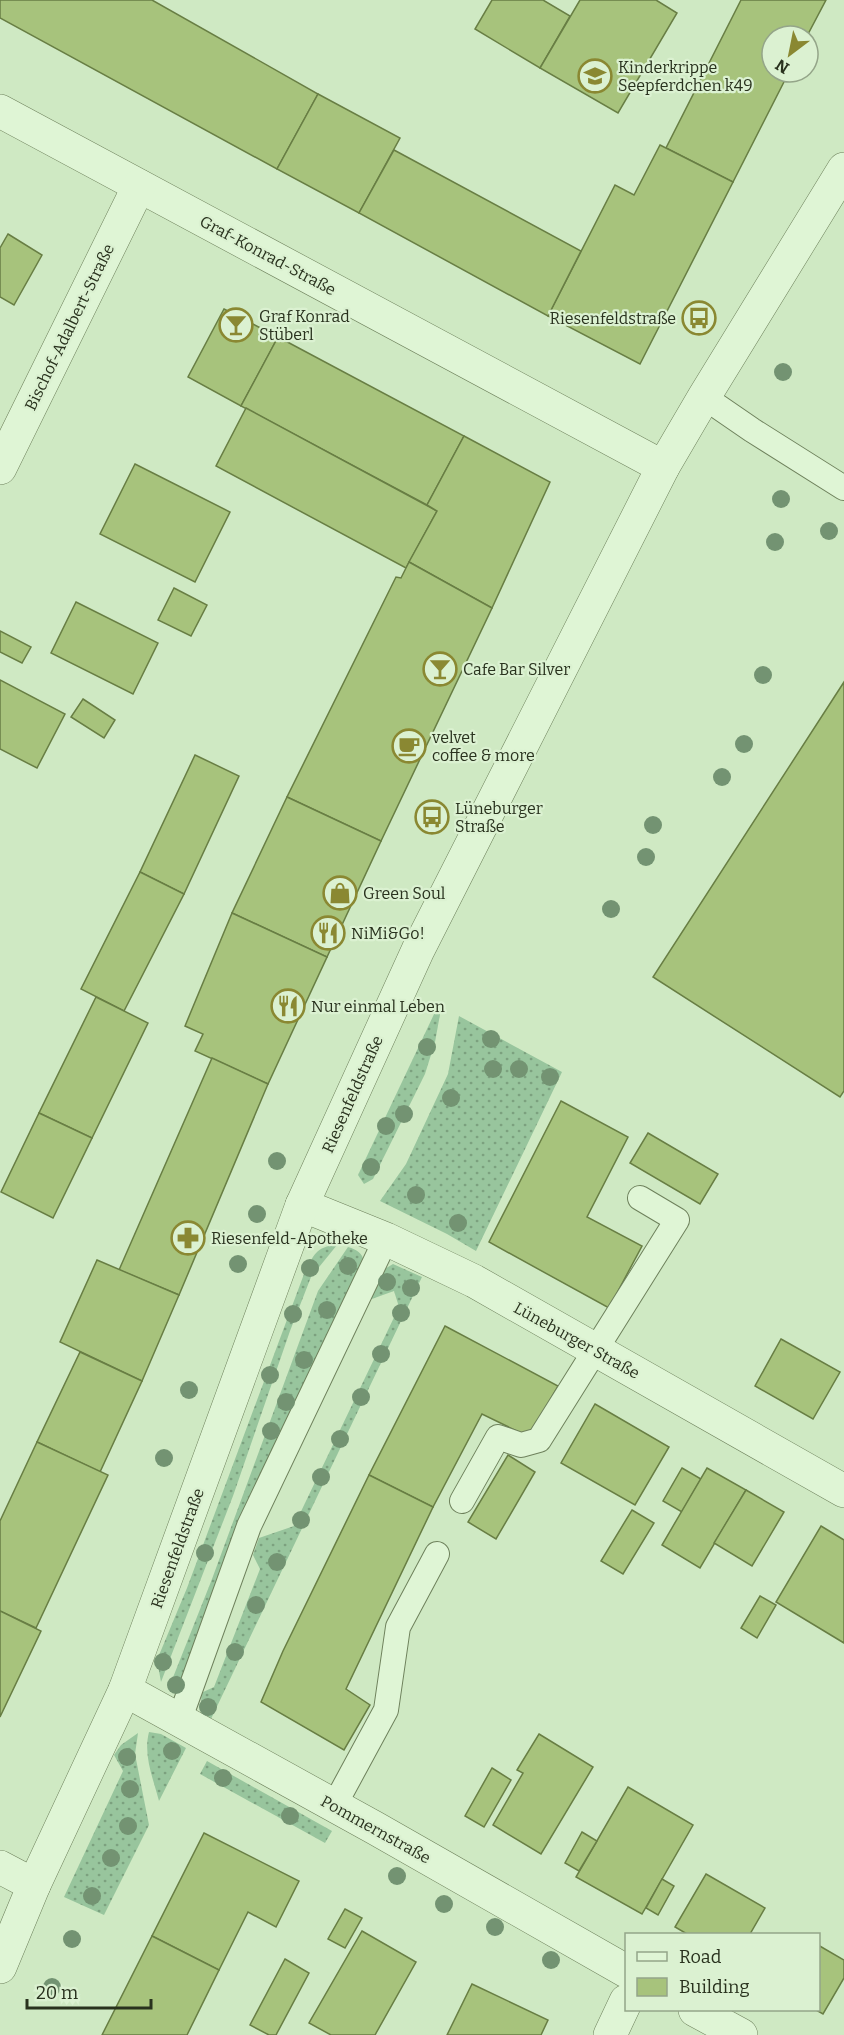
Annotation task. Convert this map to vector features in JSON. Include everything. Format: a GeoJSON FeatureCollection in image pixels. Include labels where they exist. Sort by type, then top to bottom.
{"type":"FeatureCollection","features":[{"type":"Feature","properties":{"kind":"street","name":"Graf-Konrad-Straße"},"geometry":{"type":"LineString","coordinates":[[0,111],[663,467]]}},
{"type":"Feature","properties":{"kind":"street","name":"Riesenfeldstraße"},"geometry":{"type":"LineString","coordinates":[[0,1967],[34,1885],[125,1690],[302,1205],[418,950],[663,467],[844,169]]}},
{"type":"Feature","properties":{"kind":"street","name":"Bischof-Adalbert-Straße"},"geometry":{"type":"LineString","coordinates":[[0,468],[139,186]]}},
{"type":"Feature","properties":{"kind":"street","name":"Lüneburger Straße"},"geometry":{"type":"LineString","coordinates":[[302,1205],[386,1239],[474,1281],[844,1491]]}},
{"type":"Feature","properties":{"kind":"street","name":"Pommernstraße"},"geometry":{"type":"LineString","coordinates":[[125,1690],[625,1970]]}},
{"type":"Feature","properties":{"kind":"street"},"geometry":{"type":"LineString","coordinates":[[0,1867],[34,1885]]}},
{"type":"Feature","properties":{"kind":"street"},"geometry":{"type":"LineString","coordinates":[[610,2035],[625,2005]]}},
{"type":"Feature","properties":{"kind":"street"},"geometry":{"type":"LineString","coordinates":[[697,2011],[741,2035]]}},
{"type":"Feature","properties":{"kind":"lane"},"geometry":{"type":"LineString","coordinates":[[704,397],[844,488]]}},
{"type":"Feature","properties":{"kind":"lane"},"geometry":{"type":"LineString","coordinates":[[462,1501],[498,1437],[521,1445],[539,1440],[677,1220],[640,1198]]}},
{"type":"Feature","properties":{"kind":"lane"},"geometry":{"type":"LineString","coordinates":[[179,1721],[249,1526],[386,1239]]}},
{"type":"Feature","properties":{"kind":"lane"},"geometry":{"type":"LineString","coordinates":[[334,1806],[386,1710],[398,1627],[437,1554]]}},
{"type":"Feature","properties":{"kind":"green space"},"geometry":{"type":"Polygon","coordinates":[[[441,1009],[435,1042],[425,1074],[373,1179],[364,1184],[358,1175],[436,1010],[441,1009]]]}},
{"type":"Feature","properties":{"kind":"green space"},"geometry":{"type":"Polygon","coordinates":[[[459,1016],[562,1072],[476,1251],[380,1201],[406,1164],[448,1074],[459,1016]]]}},
{"type":"Feature","properties":{"kind":"green space"},"geometry":{"type":"Polygon","coordinates":[[[337,1245],[311,1277],[233,1496],[161,1682],[157,1660],[187,1588],[304,1274],[319,1250],[337,1245]]]}},
{"type":"Feature","properties":{"kind":"green space"},"geometry":{"type":"Polygon","coordinates":[[[348,1247],[359,1252],[364,1262],[181,1687],[168,1690],[212,1579],[318,1291],[348,1247]]]}},
{"type":"Feature","properties":{"kind":"green space"},"geometry":{"type":"Polygon","coordinates":[[[393,1264],[422,1277],[211,1719],[202,1713],[201,1693],[214,1687],[260,1569],[253,1555],[259,1538],[294,1526],[399,1307],[394,1291],[369,1300],[383,1270],[393,1264]]]}},
{"type":"Feature","properties":{"kind":"green space"},"geometry":{"type":"Polygon","coordinates":[[[149,1732],[161,1734],[186,1748],[159,1801],[148,1758],[149,1732]]]}},
{"type":"Feature","properties":{"kind":"green space"},"geometry":{"type":"Polygon","coordinates":[[[138,1733],[135,1754],[149,1825],[104,1915],[64,1897],[123,1771],[114,1755],[121,1745],[138,1733]]]}},
{"type":"Feature","properties":{"kind":"green space"},"geometry":{"type":"Polygon","coordinates":[[[207,1761],[332,1831],[325,1843],[200,1774],[207,1761]]]}},
{"type":"Feature","properties":{"kind":"building"},"geometry":{"type":"Polygon","coordinates":[[[0,0],[152,0],[318,94],[277,169],[0,18],[0,0]]]}},
{"type":"Feature","properties":{"kind":"building"},"geometry":{"type":"Polygon","coordinates":[[[492,0],[543,0],[570,16],[540,68],[475,29],[492,0]]]}},
{"type":"Feature","properties":{"kind":"building"},"geometry":{"type":"Polygon","coordinates":[[[580,0],[656,0],[677,13],[618,113],[540,68],[580,0]]]}},
{"type":"Feature","properties":{"kind":"building"},"geometry":{"type":"Polygon","coordinates":[[[741,0],[826,0],[813,24],[760,24],[760,84],[783,84],[733,182],[666,148],[741,0]]]}},
{"type":"Feature","properties":{"kind":"building"},"geometry":{"type":"Polygon","coordinates":[[[318,94],[400,138],[359,213],[277,169],[318,94]]]}},
{"type":"Feature","properties":{"kind":"building"},"geometry":{"type":"Polygon","coordinates":[[[660,145],[733,182],[640,364],[548,316],[615,185],[634,195],[660,145]]]}},
{"type":"Feature","properties":{"kind":"building"},"geometry":{"type":"Polygon","coordinates":[[[394,150],[581,251],[548,316],[359,213],[394,150]]]}},
{"type":"Feature","properties":{"kind":"building"},"geometry":{"type":"Polygon","coordinates":[[[8,234],[42,255],[14,305],[0,297],[0,248],[8,234]]]}},
{"type":"Feature","properties":{"kind":"building"},"geometry":{"type":"Polygon","coordinates":[[[224,309],[278,337],[241,406],[188,377],[224,309]]]}},
{"type":"Feature","properties":{"kind":"building"},"geometry":{"type":"Polygon","coordinates":[[[278,337],[464,436],[427,505],[241,406],[278,337]]]}},
{"type":"Feature","properties":{"kind":"building"},"geometry":{"type":"Polygon","coordinates":[[[246,408],[437,511],[406,568],[216,466],[246,408]]]}},
{"type":"Feature","properties":{"kind":"building"},"geometry":{"type":"Polygon","coordinates":[[[464,436],[550,482],[492,608],[409,562],[437,511],[427,505],[464,436]]]}},
{"type":"Feature","properties":{"kind":"building"},"geometry":{"type":"Polygon","coordinates":[[[135,464],[230,512],[195,582],[100,534],[135,464]]]}},
{"type":"Feature","properties":{"kind":"building"},"geometry":{"type":"Polygon","coordinates":[[[409,562],[492,608],[381,841],[287,797],[396,577],[401,578],[409,562]]]}},
{"type":"Feature","properties":{"kind":"building"},"geometry":{"type":"Polygon","coordinates":[[[174,588],[207,605],[191,636],[158,620],[174,588]]]}},
{"type":"Feature","properties":{"kind":"building"},"geometry":{"type":"Polygon","coordinates":[[[76,602],[158,643],[133,694],[51,653],[76,602]]]}},
{"type":"Feature","properties":{"kind":"building"},"geometry":{"type":"Polygon","coordinates":[[[0,631],[31,647],[22,663],[0,652],[0,631]]]}},
{"type":"Feature","properties":{"kind":"building"},"geometry":{"type":"Polygon","coordinates":[[[0,680],[65,714],[37,768],[0,749],[0,680]]]}},
{"type":"Feature","properties":{"kind":"building"},"geometry":{"type":"Polygon","coordinates":[[[844,682],[844,1091],[840,1097],[653,977],[844,682]]]}},
{"type":"Feature","properties":{"kind":"building"},"geometry":{"type":"Polygon","coordinates":[[[83,699],[115,720],[104,738],[71,717],[83,699]]]}},
{"type":"Feature","properties":{"kind":"building"},"geometry":{"type":"Polygon","coordinates":[[[195,755],[239,776],[184,894],[140,872],[195,755]]]}},
{"type":"Feature","properties":{"kind":"building"},"geometry":{"type":"Polygon","coordinates":[[[287,797],[381,841],[327,957],[232,913],[287,797]]]}},
{"type":"Feature","properties":{"kind":"building"},"geometry":{"type":"Polygon","coordinates":[[[140,872],[184,894],[124,1011],[81,989],[140,872]]]}},
{"type":"Feature","properties":{"kind":"building"},"geometry":{"type":"Polygon","coordinates":[[[232,913],[327,957],[268,1084],[195,1051],[203,1034],[185,1026],[232,913]]]}},
{"type":"Feature","properties":{"kind":"building"},"geometry":{"type":"Polygon","coordinates":[[[96,997],[148,1023],[92,1138],[39,1113],[96,997]]]}},
{"type":"Feature","properties":{"kind":"building"},"geometry":{"type":"Polygon","coordinates":[[[212,1058],[268,1084],[179,1295],[119,1270],[212,1058]]]}},
{"type":"Feature","properties":{"kind":"building"},"geometry":{"type":"Polygon","coordinates":[[[561,1101],[628,1137],[587,1217],[642,1246],[609,1308],[489,1242],[561,1101]]]}},
{"type":"Feature","properties":{"kind":"building"},"geometry":{"type":"Polygon","coordinates":[[[39,1113],[92,1138],[53,1218],[1,1192],[39,1113]]]}},
{"type":"Feature","properties":{"kind":"building"},"geometry":{"type":"Polygon","coordinates":[[[648,1133],[718,1174],[700,1204],[630,1163],[648,1133]]]}},
{"type":"Feature","properties":{"kind":"building"},"geometry":{"type":"Polygon","coordinates":[[[97,1260],[179,1295],[142,1381],[60,1342],[97,1260]]]}},
{"type":"Feature","properties":{"kind":"building"},"geometry":{"type":"Polygon","coordinates":[[[445,1326],[558,1386],[529,1437],[482,1414],[433,1507],[369,1475],[445,1326]]]}},
{"type":"Feature","properties":{"kind":"building"},"geometry":{"type":"Polygon","coordinates":[[[781,1339],[840,1372],[813,1419],[755,1386],[781,1339]]]}},
{"type":"Feature","properties":{"kind":"building"},"geometry":{"type":"Polygon","coordinates":[[[80,1352],[142,1381],[100,1472],[37,1442],[80,1352]]]}},
{"type":"Feature","properties":{"kind":"building"},"geometry":{"type":"Polygon","coordinates":[[[595,1404],[669,1447],[635,1505],[561,1463],[595,1404]]]}},
{"type":"Feature","properties":{"kind":"building"},"geometry":{"type":"Polygon","coordinates":[[[37,1442],[108,1475],[36,1628],[0,1611],[0,1521],[37,1442]]]}},
{"type":"Feature","properties":{"kind":"building"},"geometry":{"type":"Polygon","coordinates":[[[508,1455],[535,1472],[496,1539],[468,1522],[508,1455]]]}},
{"type":"Feature","properties":{"kind":"building"},"geometry":{"type":"Polygon","coordinates":[[[682,1468],[701,1479],[682,1512],[663,1501],[682,1468]]]}},
{"type":"Feature","properties":{"kind":"building"},"geometry":{"type":"Polygon","coordinates":[[[707,1468],[746,1490],[700,1568],[662,1545],[707,1468]]]}},
{"type":"Feature","properties":{"kind":"building"},"geometry":{"type":"Polygon","coordinates":[[[369,1475],[433,1507],[346,1689],[370,1705],[344,1750],[261,1702],[283,1651],[369,1475]]]}},
{"type":"Feature","properties":{"kind":"building"},"geometry":{"type":"Polygon","coordinates":[[[746,1490],[784,1512],[752,1566],[714,1543],[746,1490]]]}},
{"type":"Feature","properties":{"kind":"building"},"geometry":{"type":"Polygon","coordinates":[[[632,1510],[654,1523],[623,1574],[601,1561],[632,1510]]]}},
{"type":"Feature","properties":{"kind":"building"},"geometry":{"type":"Polygon","coordinates":[[[821,1526],[844,1540],[844,1643],[776,1602],[821,1526]]]}},
{"type":"Feature","properties":{"kind":"building"},"geometry":{"type":"Polygon","coordinates":[[[760,1596],[776,1605],[757,1638],[741,1628],[760,1596]]]}},
{"type":"Feature","properties":{"kind":"building"},"geometry":{"type":"Polygon","coordinates":[[[0,1611],[41,1631],[0,1717],[0,1611]]]}},
{"type":"Feature","properties":{"kind":"building"},"geometry":{"type":"Polygon","coordinates":[[[539,1734],[593,1767],[541,1854],[493,1825],[523,1773],[517,1770],[539,1734]]]}},
{"type":"Feature","properties":{"kind":"building"},"geometry":{"type":"Polygon","coordinates":[[[492,1768],[511,1780],[484,1827],[465,1816],[492,1768]]]}},
{"type":"Feature","properties":{"kind":"building"},"geometry":{"type":"Polygon","coordinates":[[[628,1787],[693,1825],[642,1914],[576,1877],[628,1787]]]}},
{"type":"Feature","properties":{"kind":"building"},"geometry":{"type":"Polygon","coordinates":[[[582,1832],[597,1841],[579,1871],[565,1863],[582,1832]]]}},
{"type":"Feature","properties":{"kind":"building"},"geometry":{"type":"Polygon","coordinates":[[[204,1833],[299,1881],[276,1927],[248,1912],[219,1970],[152,1936],[204,1833]]]}},
{"type":"Feature","properties":{"kind":"building"},"geometry":{"type":"Polygon","coordinates":[[[706,1874],[765,1908],[751,1933],[685,1933],[675,1927],[706,1874]]]}},
{"type":"Feature","properties":{"kind":"building"},"geometry":{"type":"Polygon","coordinates":[[[662,1879],[674,1886],[658,1915],[646,1908],[662,1879]]]}},
{"type":"Feature","properties":{"kind":"building"},"geometry":{"type":"Polygon","coordinates":[[[345,1909],[362,1918],[345,1948],[328,1939],[345,1909]]]}},
{"type":"Feature","properties":{"kind":"building"},"geometry":{"type":"Polygon","coordinates":[[[362,1931],[416,1962],[375,2035],[331,2035],[309,2023],[362,1931]]]}},
{"type":"Feature","properties":{"kind":"building"},"geometry":{"type":"Polygon","coordinates":[[[152,1936],[219,1970],[187,2035],[102,2035],[152,1936]]]}},
{"type":"Feature","properties":{"kind":"building"},"geometry":{"type":"Polygon","coordinates":[[[820,1946],[844,1960],[844,1978],[823,2014],[818,2011],[820,2011],[820,1946]]]}},
{"type":"Feature","properties":{"kind":"building"},"geometry":{"type":"Polygon","coordinates":[[[285,1959],[309,1973],[276,2035],[269,2035],[250,2025],[285,1959]]]}},
{"type":"Feature","properties":{"kind":"building"},"geometry":{"type":"Polygon","coordinates":[[[472,1984],[548,2020],[541,2035],[447,2035],[472,1984]]]}},
{"type":"Feature","properties":{"kind":"place","name":"Kinderkrippe Seepferdchen k49"},"geometry":{"type":"Point","coordinates":[595,76]}},
{"type":"Feature","properties":{"kind":"place","name":"Riesenfeldstraße"},"geometry":{"type":"Point","coordinates":[699,318]}},
{"type":"Feature","properties":{"kind":"place","name":"Graf Konrad Stüberl"},"geometry":{"type":"Point","coordinates":[236,325]}},
{"type":"Feature","properties":{"kind":"place","name":"Cafe Bar Silver"},"geometry":{"type":"Point","coordinates":[440,669]}},
{"type":"Feature","properties":{"kind":"place","name":"velvet coffee & more"},"geometry":{"type":"Point","coordinates":[409,746]}},
{"type":"Feature","properties":{"kind":"place","name":"Lüneburger Straße"},"geometry":{"type":"Point","coordinates":[432,817]}},
{"type":"Feature","properties":{"kind":"place","name":"Green Soul"},"geometry":{"type":"Point","coordinates":[340,893]}},
{"type":"Feature","properties":{"kind":"place","name":"NiMi&Go!"},"geometry":{"type":"Point","coordinates":[328,933]}},
{"type":"Feature","properties":{"kind":"place","name":"Nur einmal Leben"},"geometry":{"type":"Point","coordinates":[288,1006]}},
{"type":"Feature","properties":{"kind":"place","name":"Riesenfeld-Apotheke"},"geometry":{"type":"Point","coordinates":[188,1238]}}]}
